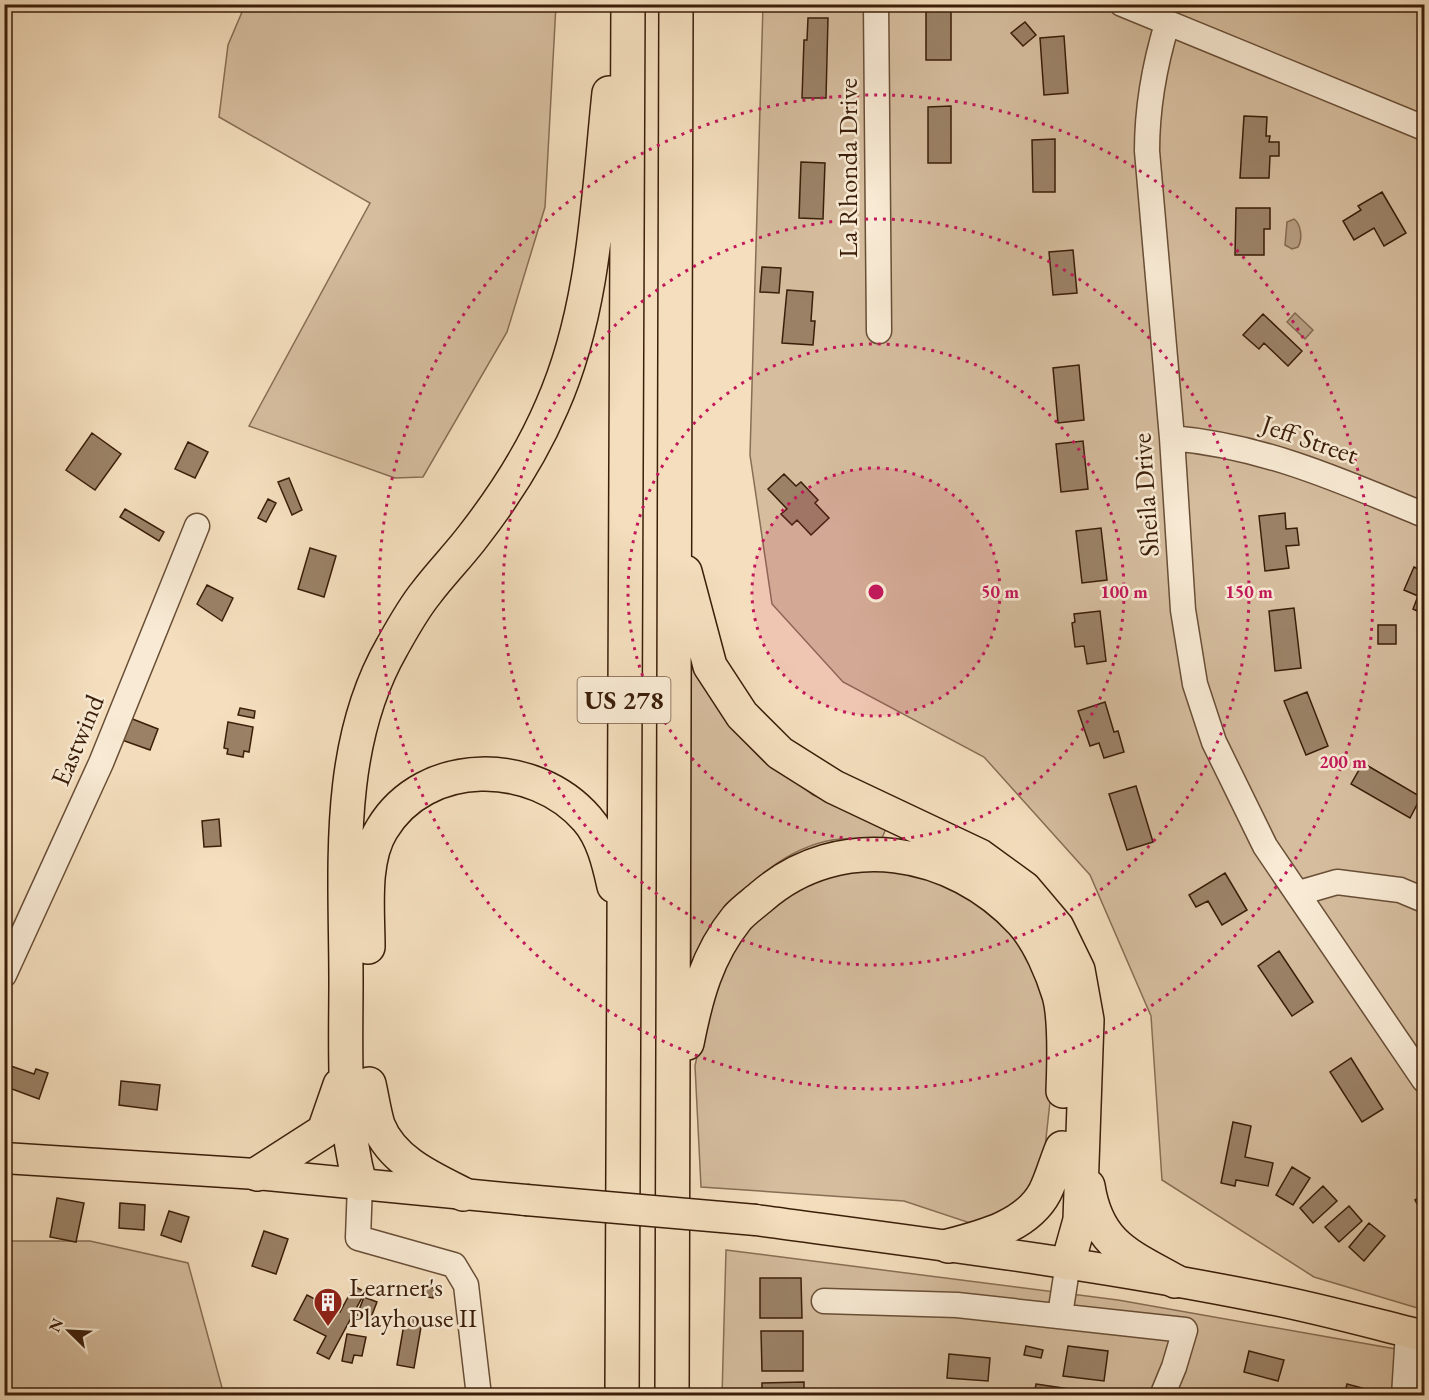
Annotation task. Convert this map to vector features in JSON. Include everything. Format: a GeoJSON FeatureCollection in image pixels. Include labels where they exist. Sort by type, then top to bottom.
{"type":"FeatureCollection","features":[{"type":"Feature","properties":{"kind":"highway"},"geometry":{"type":"LineString","coordinates":[[360,1184],[350,1146],[346,1051],[346,858],[350,776],[362,712],[390,649],[425,594],[473,538],[516,478],[553,405],[581,324],[597,207],[618,4]]}},
{"type":"Feature","properties":{"kind":"highway","name":"US 278"},"geometry":{"type":"LineString","coordinates":[[622,1395],[628,4]]}},
{"type":"Feature","properties":{"kind":"highway","name":"US 278"},"geometry":{"type":"LineString","coordinates":[[672,1395],[676,4]]}},
{"type":"Feature","properties":{"kind":"highway"},"geometry":{"type":"LineString","coordinates":[[673,520],[710,666],[742,715],[780,753],[834,787],[980,856],[1024,888],[1057,927],[1078,970],[1087,1020],[1073,1151],[1100,1228],[1123,1252],[1175,1281]]}},
{"type":"Feature","properties":{"kind":"highway"},"geometry":{"type":"LineString","coordinates":[[360,1184],[369,1150],[368,916],[371,859],[381,830],[402,802],[430,784],[461,774],[498,775],[530,782],[562,796],[588,819],[606,853],[623,926]]}},
{"type":"Feature","properties":{"kind":"highway"},"geometry":{"type":"LineString","coordinates":[[672,1121],[696,994],[715,953],[738,917],[777,883],[816,862],[862,853],[910,858],[942,866],[989,892],[1023,923],[1039,948],[1059,997],[1080,1220],[1068,1263]]}},
{"type":"Feature","properties":{"kind":"highway"},"geometry":{"type":"LineString","coordinates":[[257,1174],[324,1131],[338,1095],[346,1051]]}},
{"type":"Feature","properties":{"kind":"highway"},"geometry":{"type":"LineString","coordinates":[[369,1084],[378,1125],[392,1149],[425,1175],[463,1194]]}},
{"type":"Feature","properties":{"kind":"highway"},"geometry":{"type":"LineString","coordinates":[[948,1245],[990,1235],[1020,1219],[1044,1194],[1073,1151]]}},
{"type":"Feature","properties":{"kind":"main road"},"geometry":{"type":"LineString","coordinates":[[4,1158],[257,1174],[756,1220],[948,1245],[1175,1281],[1268,1298],[1416,1334]]}},
{"type":"Feature","properties":{"kind":"street","name":"La Rhonda Drive"},"geometry":{"type":"LineString","coordinates":[[876,4],[879,331]]}},
{"type":"Feature","properties":{"kind":"street"},"geometry":{"type":"LineString","coordinates":[[1122,4],[1425,128]]}},
{"type":"Feature","properties":{"kind":"street","name":"Sheila Drive"},"geometry":{"type":"LineString","coordinates":[[1167,24],[1152,78],[1147,110],[1147,151],[1172,438],[1183,610],[1195,684],[1215,742],[1265,846],[1425,1080]]}},
{"type":"Feature","properties":{"kind":"street","name":"Jeff Street"},"geometry":{"type":"LineString","coordinates":[[1172,438],[1213,441],[1251,449],[1308,468],[1425,515]]}},
{"type":"Feature","properties":{"kind":"street","name":"Eastwind"},"geometry":{"type":"LineString","coordinates":[[4,975],[101,764],[197,526]]}},
{"type":"Feature","properties":{"kind":"street"},"geometry":{"type":"LineString","coordinates":[[1299,893],[1336,882],[1400,890],[1425,900]]}},
{"type":"Feature","properties":{"kind":"street"},"geometry":{"type":"LineString","coordinates":[[360,1184],[358,1238],[454,1265],[466,1285],[479,1395]]}},
{"type":"Feature","properties":{"kind":"street"},"geometry":{"type":"LineString","coordinates":[[1060,1315],[1068,1263]]}},
{"type":"Feature","properties":{"kind":"street"},"geometry":{"type":"LineString","coordinates":[[824,1301],[920,1302],[1185,1330],[1174,1367],[1162,1395]]}},
{"type":"Feature","properties":{"kind":"street"},"geometry":{"type":"LineString","coordinates":[[1404,1395],[1416,1334]]}},
{"type":"Feature","properties":{"kind":"shaded area"},"geometry":{"type":"Polygon","coordinates":[[[245,5],[556,5],[545,207],[507,332],[423,477],[395,478],[249,426],[370,203],[219,117],[228,45],[245,5]]]}},
{"type":"Feature","properties":{"kind":"shaded area"},"geometry":{"type":"Polygon","coordinates":[[[763,5],[1424,5],[1424,1310],[1314,1277],[1162,1180],[1151,1016],[1090,875],[984,757],[843,682],[772,604],[750,455],[763,5]]]}},
{"type":"Feature","properties":{"kind":"shaded area"},"geometry":{"type":"Polygon","coordinates":[[[1294,219],[1300,228],[1301,236],[1298,247],[1292,249],[1285,245],[1287,222],[1294,219]]]}},
{"type":"Feature","properties":{"kind":"shaded area"},"geometry":{"type":"Polygon","coordinates":[[[1295,313],[1313,330],[1305,339],[1287,322],[1295,313]]]}},
{"type":"Feature","properties":{"kind":"shaded area"},"geometry":{"type":"Polygon","coordinates":[[[689,659],[722,715],[773,764],[813,795],[888,824],[882,838],[827,841],[803,849],[782,860],[763,874],[731,909],[691,970],[689,659]]]}},
{"type":"Feature","properties":{"kind":"shaded area"},"geometry":{"type":"Polygon","coordinates":[[[899,864],[958,885],[1002,918],[1040,967],[1055,1056],[1042,1175],[1024,1200],[979,1226],[904,1201],[701,1187],[695,1066],[712,981],[745,922],[800,879],[899,864]]]}},
{"type":"Feature","properties":{"kind":"shaded area"},"geometry":{"type":"Polygon","coordinates":[[[5,1241],[90,1241],[188,1263],[224,1395],[5,1396],[5,1241]]]}},
{"type":"Feature","properties":{"kind":"shaded area"},"geometry":{"type":"Polygon","coordinates":[[[726,1250],[1118,1300],[1424,1354],[1424,1395],[722,1396],[726,1250]]]}},
{"type":"Feature","properties":{"kind":"building"},"geometry":{"type":"Polygon","coordinates":[[[926,4],[951,4],[951,60],[926,60],[926,4]]]}},
{"type":"Feature","properties":{"kind":"building"},"geometry":{"type":"Polygon","coordinates":[[[808,18],[828,18],[826,98],[802,98],[804,40],[807,40],[808,18]]]}},
{"type":"Feature","properties":{"kind":"building"},"geometry":{"type":"Polygon","coordinates":[[[1025,22],[1036,35],[1023,46],[1011,33],[1025,22]]]}},
{"type":"Feature","properties":{"kind":"building"},"geometry":{"type":"Polygon","coordinates":[[[1064,36],[1068,93],[1044,95],[1040,38],[1064,36]]]}},
{"type":"Feature","properties":{"kind":"building"},"geometry":{"type":"Polygon","coordinates":[[[951,106],[951,163],[928,163],[928,107],[951,106]]]}},
{"type":"Feature","properties":{"kind":"building"},"geometry":{"type":"Polygon","coordinates":[[[1244,116],[1267,117],[1266,136],[1270,136],[1269,142],[1279,142],[1279,156],[1270,156],[1269,178],[1240,178],[1244,116]]]}},
{"type":"Feature","properties":{"kind":"building"},"geometry":{"type":"Polygon","coordinates":[[[1055,139],[1055,192],[1033,192],[1032,140],[1055,139]]]}},
{"type":"Feature","properties":{"kind":"building"},"geometry":{"type":"Polygon","coordinates":[[[801,162],[825,163],[823,219],[799,218],[801,162]]]}},
{"type":"Feature","properties":{"kind":"building"},"geometry":{"type":"Polygon","coordinates":[[[1382,192],[1406,233],[1384,246],[1374,228],[1354,240],[1343,221],[1361,210],[1358,206],[1382,192]]]}},
{"type":"Feature","properties":{"kind":"building"},"geometry":{"type":"Polygon","coordinates":[[[1236,208],[1270,208],[1270,229],[1264,229],[1264,255],[1235,255],[1236,208]]]}},
{"type":"Feature","properties":{"kind":"building"},"geometry":{"type":"Polygon","coordinates":[[[1073,250],[1077,293],[1053,295],[1049,252],[1073,250]]]}},
{"type":"Feature","properties":{"kind":"building"},"geometry":{"type":"Polygon","coordinates":[[[762,267],[781,268],[779,293],[760,292],[762,267]]]}},
{"type":"Feature","properties":{"kind":"building"},"geometry":{"type":"Polygon","coordinates":[[[1424,271],[1424,285],[1418,277],[1424,271]]]}},
{"type":"Feature","properties":{"kind":"building"},"geometry":{"type":"Polygon","coordinates":[[[787,290],[813,292],[811,321],[815,321],[813,345],[782,343],[787,290]]]}},
{"type":"Feature","properties":{"kind":"building"},"geometry":{"type":"Polygon","coordinates":[[[1263,314],[1302,351],[1288,366],[1264,343],[1259,349],[1243,335],[1263,314]]]}},
{"type":"Feature","properties":{"kind":"building"},"geometry":{"type":"Polygon","coordinates":[[[1079,365],[1084,420],[1058,423],[1053,368],[1079,365]]]}},
{"type":"Feature","properties":{"kind":"building"},"geometry":{"type":"Polygon","coordinates":[[[92,433],[121,454],[95,490],[66,470],[92,433]]]}},
{"type":"Feature","properties":{"kind":"building"},"geometry":{"type":"Polygon","coordinates":[[[1083,441],[1088,489],[1061,492],[1056,444],[1083,441]]]}},
{"type":"Feature","properties":{"kind":"building"},"geometry":{"type":"Polygon","coordinates":[[[188,442],[208,452],[195,478],[175,469],[188,442]]]}},
{"type":"Feature","properties":{"kind":"building"},"geometry":{"type":"Polygon","coordinates":[[[784,474],[796,486],[801,482],[818,500],[815,503],[829,518],[811,535],[797,520],[792,525],[781,514],[787,509],[768,489],[784,474]]]}},
{"type":"Feature","properties":{"kind":"building"},"geometry":{"type":"Polygon","coordinates":[[[289,478],[302,510],[292,515],[278,482],[289,478]]]}},
{"type":"Feature","properties":{"kind":"building"},"geometry":{"type":"Polygon","coordinates":[[[268,499],[276,503],[266,522],[258,518],[268,499]]]}},
{"type":"Feature","properties":{"kind":"building"},"geometry":{"type":"Polygon","coordinates":[[[125,509],[164,532],[159,541],[120,517],[125,509]]]}},
{"type":"Feature","properties":{"kind":"building"},"geometry":{"type":"Polygon","coordinates":[[[1285,513],[1286,529],[1297,528],[1299,545],[1286,546],[1289,568],[1265,571],[1259,516],[1285,513]]]}},
{"type":"Feature","properties":{"kind":"building"},"geometry":{"type":"Polygon","coordinates":[[[1101,528],[1107,580],[1082,583],[1076,531],[1101,528]]]}},
{"type":"Feature","properties":{"kind":"building"},"geometry":{"type":"Polygon","coordinates":[[[310,548],[336,556],[324,597],[298,589],[310,548]]]}},
{"type":"Feature","properties":{"kind":"building"},"geometry":{"type":"Polygon","coordinates":[[[1414,567],[1424,572],[1424,614],[1413,609],[1418,596],[1404,590],[1414,567]]]}},
{"type":"Feature","properties":{"kind":"building"},"geometry":{"type":"Polygon","coordinates":[[[207,585],[233,598],[222,621],[197,604],[207,585]]]}},
{"type":"Feature","properties":{"kind":"building"},"geometry":{"type":"Polygon","coordinates":[[[1294,608],[1301,668],[1275,671],[1269,611],[1294,608]]]}},
{"type":"Feature","properties":{"kind":"building"},"geometry":{"type":"Polygon","coordinates":[[[1100,611],[1106,661],[1087,664],[1084,646],[1075,647],[1072,623],[1075,622],[1074,614],[1100,611]]]}},
{"type":"Feature","properties":{"kind":"building"},"geometry":{"type":"Polygon","coordinates":[[[1378,625],[1396,625],[1396,644],[1378,644],[1378,625]]]}},
{"type":"Feature","properties":{"kind":"building"},"geometry":{"type":"Polygon","coordinates":[[[1307,692],[1328,746],[1306,755],[1284,701],[1307,692]]]}},
{"type":"Feature","properties":{"kind":"building"},"geometry":{"type":"Polygon","coordinates":[[[1105,702],[1114,732],[1118,731],[1124,752],[1104,758],[1099,743],[1090,746],[1078,711],[1105,702]]]}},
{"type":"Feature","properties":{"kind":"building"},"geometry":{"type":"Polygon","coordinates":[[[240,708],[255,711],[254,718],[238,715],[240,708]]]}},
{"type":"Feature","properties":{"kind":"building"},"geometry":{"type":"Polygon","coordinates":[[[130,718],[158,729],[150,750],[122,740],[130,718]]]}},
{"type":"Feature","properties":{"kind":"building"},"geometry":{"type":"Polygon","coordinates":[[[228,722],[253,727],[249,752],[244,751],[243,757],[227,754],[228,749],[224,748],[228,722]]]}},
{"type":"Feature","properties":{"kind":"building"},"geometry":{"type":"Polygon","coordinates":[[[1363,763],[1421,797],[1410,818],[1351,784],[1363,763]]]}},
{"type":"Feature","properties":{"kind":"building"},"geometry":{"type":"Polygon","coordinates":[[[1136,786],[1153,842],[1127,850],[1109,794],[1136,786]]]}},
{"type":"Feature","properties":{"kind":"building"},"geometry":{"type":"Polygon","coordinates":[[[219,819],[221,846],[204,847],[202,821],[219,819]]]}},
{"type":"Feature","properties":{"kind":"building"},"geometry":{"type":"Polygon","coordinates":[[[1225,873],[1247,910],[1222,925],[1208,901],[1196,907],[1189,895],[1225,873]]]}},
{"type":"Feature","properties":{"kind":"building"},"geometry":{"type":"Polygon","coordinates":[[[1279,951],[1313,1002],[1292,1016],[1258,966],[1279,951]]]}},
{"type":"Feature","properties":{"kind":"building"},"geometry":{"type":"Polygon","coordinates":[[[1351,1058],[1383,1109],[1362,1122],[1330,1072],[1351,1058]]]}},
{"type":"Feature","properties":{"kind":"building"},"geometry":{"type":"Polygon","coordinates":[[[8,1065],[34,1074],[36,1069],[48,1073],[39,1099],[4,1086],[8,1065]]]}},
{"type":"Feature","properties":{"kind":"building"},"geometry":{"type":"Polygon","coordinates":[[[121,1081],[160,1085],[157,1110],[119,1105],[121,1081]]]}},
{"type":"Feature","properties":{"kind":"building"},"geometry":{"type":"Polygon","coordinates":[[[1233,1122],[1251,1126],[1245,1157],[1273,1163],[1268,1186],[1236,1180],[1235,1186],[1221,1183],[1233,1122]]]}},
{"type":"Feature","properties":{"kind":"building"},"geometry":{"type":"Polygon","coordinates":[[[1292,1167],[1310,1178],[1293,1205],[1276,1195],[1292,1167]]]}},
{"type":"Feature","properties":{"kind":"building"},"geometry":{"type":"Polygon","coordinates":[[[1323,1186],[1337,1201],[1313,1223],[1300,1208],[1323,1186]]]}},
{"type":"Feature","properties":{"kind":"building"},"geometry":{"type":"Polygon","coordinates":[[[1424,1194],[1424,1216],[1415,1200],[1424,1194]]]}},
{"type":"Feature","properties":{"kind":"building"},"geometry":{"type":"Polygon","coordinates":[[[57,1198],[84,1203],[76,1242],[50,1237],[57,1198]]]}},
{"type":"Feature","properties":{"kind":"building"},"geometry":{"type":"Polygon","coordinates":[[[120,1203],[145,1205],[144,1230],[119,1228],[120,1203]]]}},
{"type":"Feature","properties":{"kind":"building"},"geometry":{"type":"Polygon","coordinates":[[[1349,1206],[1362,1221],[1339,1242],[1325,1227],[1349,1206]]]}},
{"type":"Feature","properties":{"kind":"building"},"geometry":{"type":"Polygon","coordinates":[[[169,1211],[189,1217],[181,1242],[161,1235],[169,1211]]]}},
{"type":"Feature","properties":{"kind":"building"},"geometry":{"type":"Polygon","coordinates":[[[1369,1223],[1385,1236],[1364,1261],[1349,1247],[1369,1223]]]}},
{"type":"Feature","properties":{"kind":"building"},"geometry":{"type":"Polygon","coordinates":[[[264,1231],[288,1239],[276,1274],[252,1266],[264,1231]]]}},
{"type":"Feature","properties":{"kind":"building"},"geometry":{"type":"Polygon","coordinates":[[[760,1278],[801,1278],[802,1318],[760,1318],[760,1278]]]}},
{"type":"Feature","properties":{"kind":"building","name":"Learner's Playhouse II"},"geometry":{"type":"Polygon","coordinates":[[[354,1286],[365,1292],[329,1359],[317,1353],[326,1336],[294,1320],[307,1295],[340,1312],[354,1286]]]}},
{"type":"Feature","properties":{"kind":"building"},"geometry":{"type":"Polygon","coordinates":[[[423,1286],[434,1288],[433,1298],[421,1296],[423,1286]]]}},
{"type":"Feature","properties":{"kind":"building"},"geometry":{"type":"Polygon","coordinates":[[[364,1297],[377,1302],[370,1320],[357,1315],[364,1297]]]}},
{"type":"Feature","properties":{"kind":"building"},"geometry":{"type":"Polygon","coordinates":[[[405,1318],[422,1321],[414,1368],[397,1365],[405,1318]]]}},
{"type":"Feature","properties":{"kind":"building"},"geometry":{"type":"Polygon","coordinates":[[[761,1331],[803,1331],[803,1371],[762,1371],[761,1331]]]}},
{"type":"Feature","properties":{"kind":"building"},"geometry":{"type":"Polygon","coordinates":[[[347,1334],[366,1337],[362,1356],[354,1355],[352,1363],[342,1361],[347,1334]]]}},
{"type":"Feature","properties":{"kind":"building"},"geometry":{"type":"Polygon","coordinates":[[[1026,1346],[1043,1350],[1041,1358],[1024,1355],[1026,1346]]]}},
{"type":"Feature","properties":{"kind":"building"},"geometry":{"type":"Polygon","coordinates":[[[1068,1346],[1108,1351],[1104,1381],[1063,1376],[1068,1346]]]}},
{"type":"Feature","properties":{"kind":"building"},"geometry":{"type":"Polygon","coordinates":[[[1249,1351],[1284,1360],[1278,1381],[1244,1372],[1249,1351]]]}},
{"type":"Feature","properties":{"kind":"building"},"geometry":{"type":"Polygon","coordinates":[[[949,1354],[990,1358],[988,1381],[947,1378],[949,1354]]]}},
{"type":"Feature","properties":{"kind":"building"},"geometry":{"type":"Polygon","coordinates":[[[804,1382],[804,1396],[762,1396],[762,1383],[804,1382]]]}},
{"type":"Feature","properties":{"kind":"building"},"geometry":{"type":"Polygon","coordinates":[[[1036,1384],[1103,1394],[1103,1396],[1034,1396],[1036,1384]]]}},
{"type":"Feature","properties":{"kind":"building"},"geometry":{"type":"Polygon","coordinates":[[[1347,1384],[1381,1393],[1380,1396],[1344,1396],[1347,1384]]]}},
{"type":"Feature","properties":{"kind":"building"},"geometry":{"type":"Polygon","coordinates":[[[390,1389],[405,1395],[387,1396],[390,1389]]]}},
{"type":"Feature","properties":{"kind":"place","name":"Learner's Playhouse II"},"geometry":{"type":"Point","coordinates":[328,1328]}}]}
